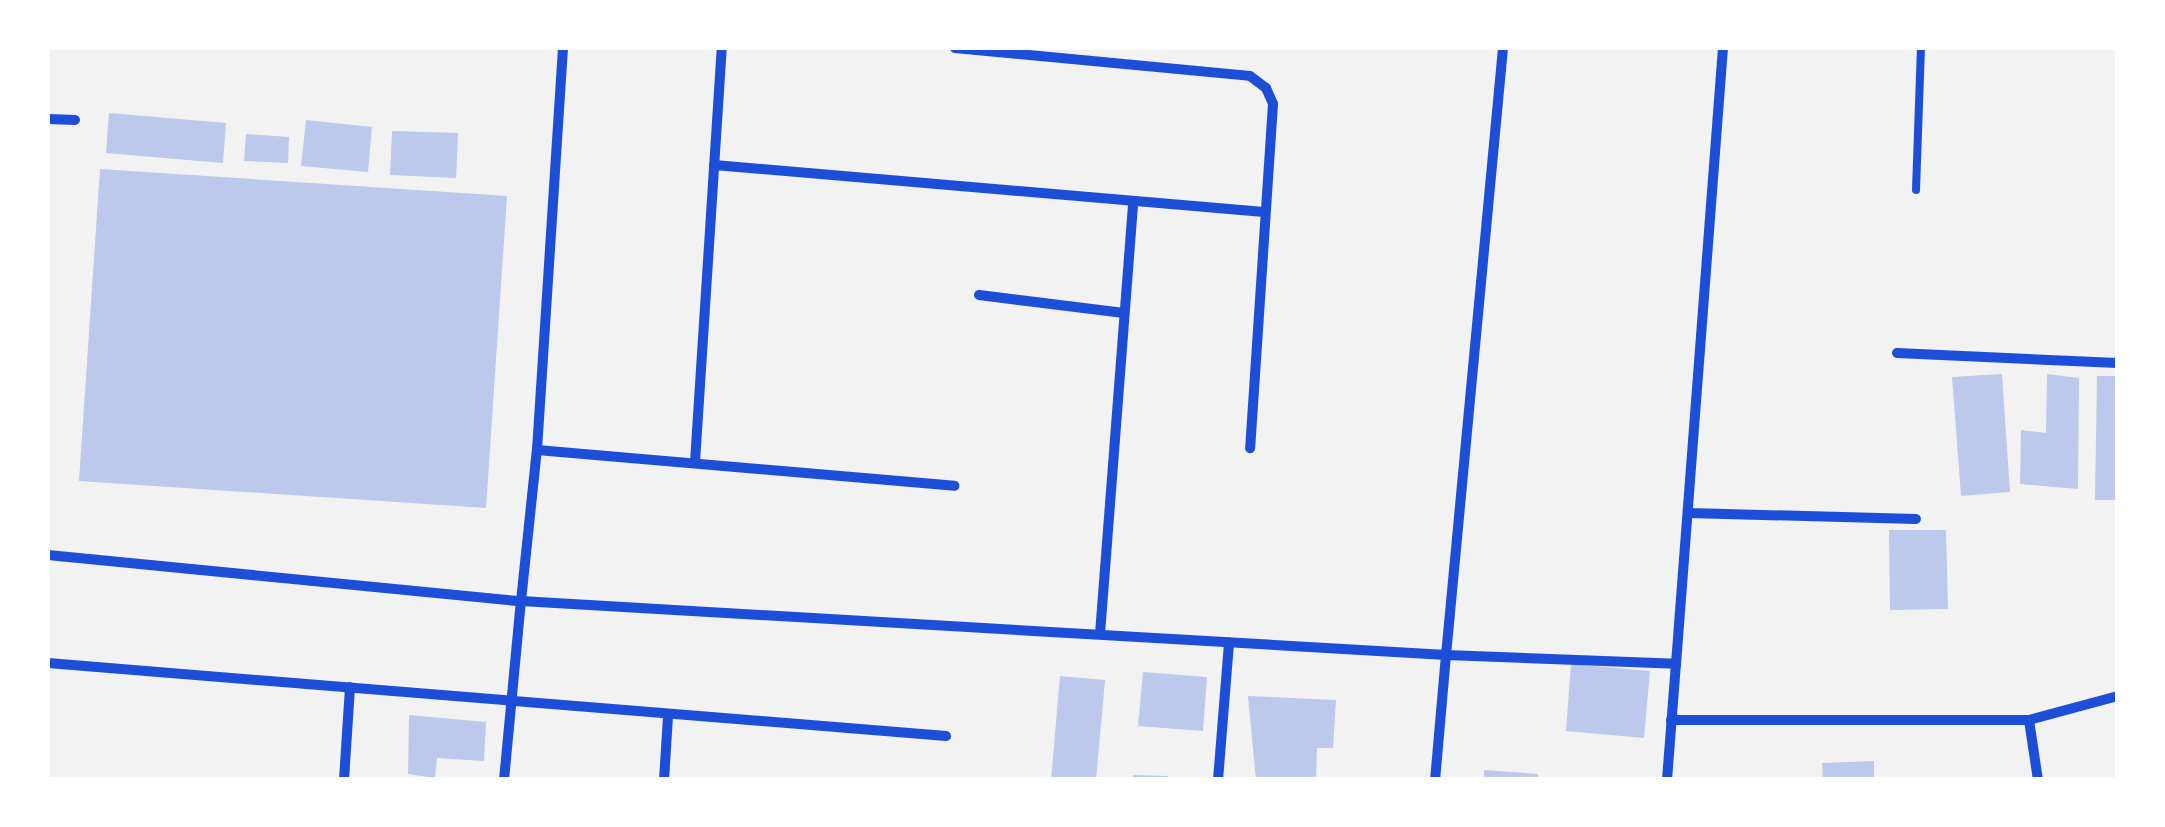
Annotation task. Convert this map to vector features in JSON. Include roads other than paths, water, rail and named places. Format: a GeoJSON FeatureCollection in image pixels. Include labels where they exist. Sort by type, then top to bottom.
{"type":"FeatureCollection","features":[{"type":"Feature","properties":{"kind":"street"},"geometry":{"type":"LineString","coordinates":[[504,780],[537,450],[563,48]]}},
{"type":"Feature","properties":{"kind":"street"},"geometry":{"type":"LineString","coordinates":[[695,462],[722,48]]}},
{"type":"Feature","properties":{"kind":"street"},"geometry":{"type":"LineString","coordinates":[[954,48],[1250,76],[1273,104],[1250,448]]}},
{"type":"Feature","properties":{"kind":"street"},"geometry":{"type":"LineString","coordinates":[[1436,780],[1503,48]]}},
{"type":"Feature","properties":{"kind":"street"},"geometry":{"type":"LineString","coordinates":[[1667,780],[1724,48]]}},
{"type":"Feature","properties":{"kind":"street"},"geometry":{"type":"LineString","coordinates":[[48,119],[75,120]]}},
{"type":"Feature","properties":{"kind":"street"},"geometry":{"type":"LineString","coordinates":[[714,165],[1264,212]]}},
{"type":"Feature","properties":{"kind":"street"},"geometry":{"type":"LineString","coordinates":[[1100,634],[1133,201]]}},
{"type":"Feature","properties":{"kind":"street"},"geometry":{"type":"LineString","coordinates":[[979,295],[1124,313]]}},
{"type":"Feature","properties":{"kind":"street"},"geometry":{"type":"LineString","coordinates":[[1897,353],[2118,363]]}},
{"type":"Feature","properties":{"kind":"street"},"geometry":{"type":"LineString","coordinates":[[537,450],[954,486]]}},
{"type":"Feature","properties":{"kind":"street"},"geometry":{"type":"LineString","coordinates":[[1688,513],[1916,519]]}},
{"type":"Feature","properties":{"kind":"street"},"geometry":{"type":"LineString","coordinates":[[48,556],[521,601],[1446,655],[1676,664]]}},
{"type":"Feature","properties":{"kind":"street"},"geometry":{"type":"LineString","coordinates":[[1218,780],[1229,642]]}},
{"type":"Feature","properties":{"kind":"street"},"geometry":{"type":"LineString","coordinates":[[48,662],[946,736]]}},
{"type":"Feature","properties":{"kind":"street"},"geometry":{"type":"LineString","coordinates":[[344,780],[350,687]]}},
{"type":"Feature","properties":{"kind":"street"},"geometry":{"type":"LineString","coordinates":[[1672,720],[2029,720],[2118,696]]}},
{"type":"Feature","properties":{"kind":"street"},"geometry":{"type":"LineString","coordinates":[[664,780],[668,716]]}},
{"type":"Feature","properties":{"kind":"street"},"geometry":{"type":"LineString","coordinates":[[2029,720],[2038,780]]}},
{"type":"Feature","properties":{"kind":"lane"},"geometry":{"type":"LineString","coordinates":[[1916,190],[1921,48]]}}]}
